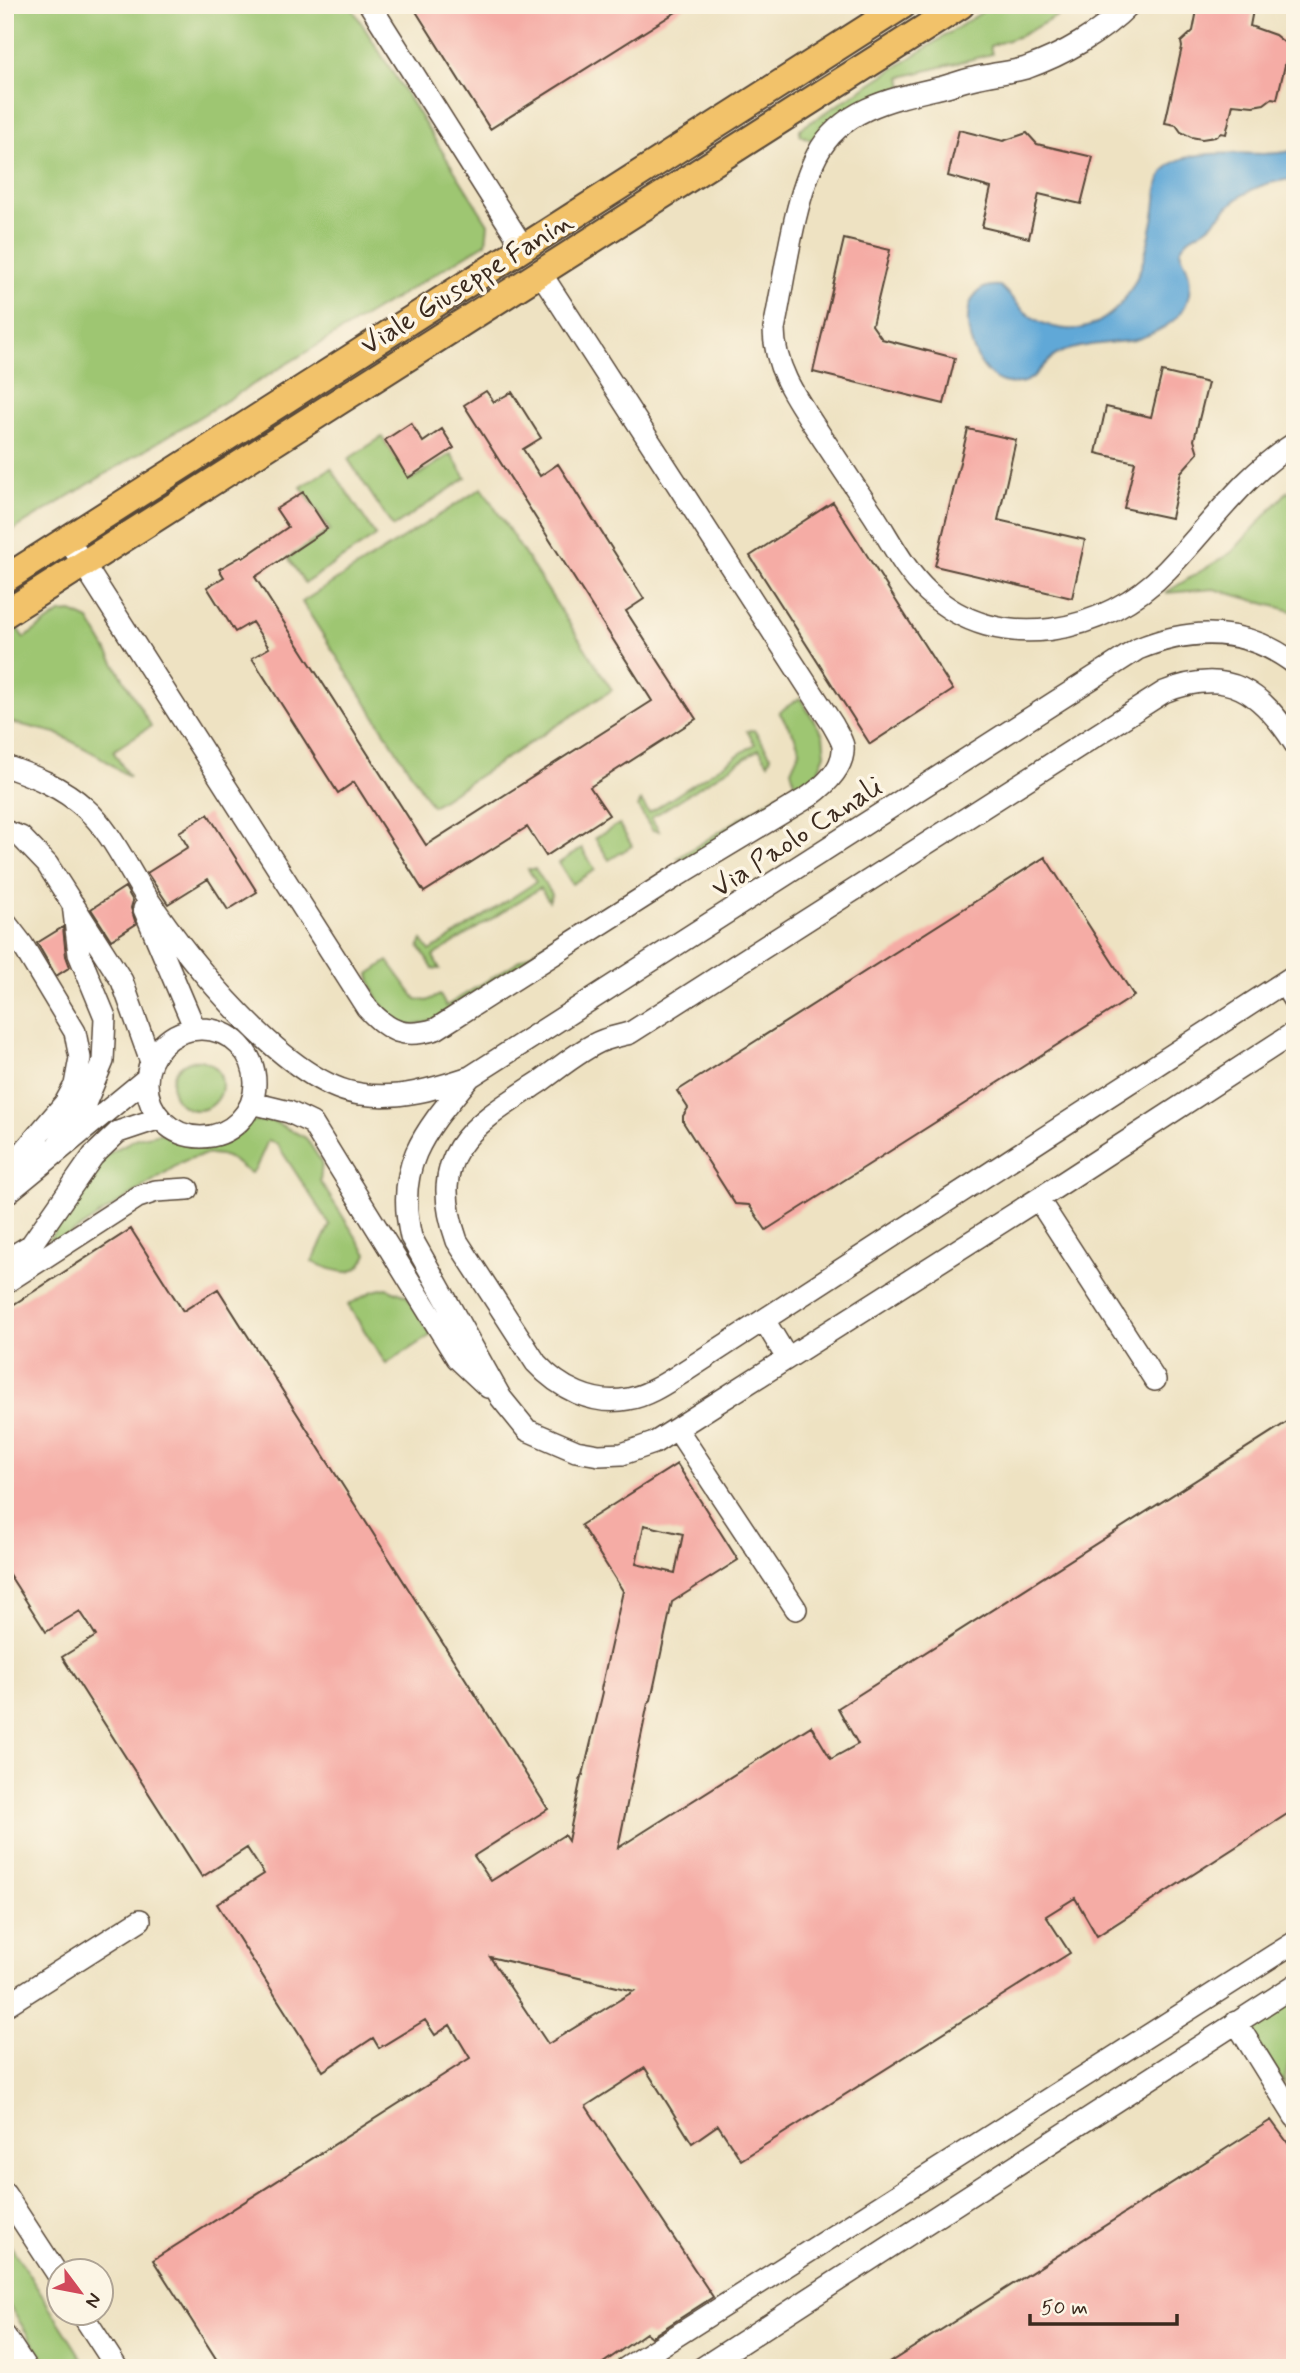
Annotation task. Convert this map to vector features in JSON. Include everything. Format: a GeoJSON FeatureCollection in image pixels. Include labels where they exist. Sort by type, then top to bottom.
{"type":"FeatureCollection","features":[{"type":"Feature","properties":{"kind":"main road","name":"Viale Giuseppe Fanin"},"geometry":{"type":"LineString","coordinates":[[5,579],[903,5]]}},
{"type":"Feature","properties":{"kind":"main road","name":"Viale Giuseppe Fanin"},"geometry":{"type":"LineString","coordinates":[[5,614],[961,5]]}},
{"type":"Feature","properties":{"kind":"street"},"geometry":{"type":"LineString","coordinates":[[370,5],[523,247]]}},
{"type":"Feature","properties":{"kind":"street"},"geometry":{"type":"LineString","coordinates":[[859,33],[884,5]]}},
{"type":"Feature","properties":{"kind":"street"},"geometry":{"type":"LineString","coordinates":[[1129,5],[1086,39],[1051,58],[1020,70],[908,93],[878,103],[851,118],[829,137],[817,156],[801,202],[774,330],[774,346],[779,364],[796,398],[913,576],[934,597],[959,614],[999,629],[1048,631],[1074,626],[1096,618],[1130,599],[1166,572],[1251,478],[1295,443]]}},
{"type":"Feature","properties":{"kind":"street"},"geometry":{"type":"LineString","coordinates":[[66,538],[367,1008],[379,1022],[397,1032],[417,1035],[436,1029],[672,879],[810,796],[827,783],[838,766],[843,746],[833,725],[540,272]]}},
{"type":"Feature","properties":{"kind":"street","name":"Via Paolo Canali"},"geometry":{"type":"LineString","coordinates":[[244,1050],[358,1094],[395,1096],[430,1090],[470,1077],[1138,649],[1176,635],[1212,633],[1247,639],[1283,655],[1295,664]]}},
{"type":"Feature","properties":{"kind":"street"},"geometry":{"type":"LineString","coordinates":[[1295,744],[1266,705],[1252,693],[1232,685],[1215,681],[1179,686],[1164,692],[630,1033],[602,1041],[492,1113],[464,1139],[454,1156],[445,1191],[449,1216],[457,1241],[536,1363],[548,1376],[571,1391],[592,1398],[629,1399],[668,1382],[1289,979],[1295,1002]]}},
{"type":"Feature","properties":{"kind":"street","name":"Via Paolo Canali"},"geometry":{"type":"LineString","coordinates":[[5,766],[65,791],[86,809],[103,828],[161,919],[216,990],[292,1062],[324,1082]]}},
{"type":"Feature","properties":{"kind":"street"},"geometry":{"type":"LineString","coordinates":[[5,831],[21,837],[47,864],[122,981],[149,1070],[148,1096],[154,1112],[165,1125],[180,1134],[197,1138],[214,1136],[230,1129],[243,1118],[252,1103],[256,1085],[253,1066],[244,1050],[230,1037],[213,1030],[195,1029],[177,1035],[162,1046],[149,1070],[5,1195]]}},
{"type":"Feature","properties":{"kind":"street","name":"Via Paolo Canali"},"geometry":{"type":"LineString","coordinates":[[127,869],[195,1029]]}},
{"type":"Feature","properties":{"kind":"street"},"geometry":{"type":"LineString","coordinates":[[7,1170],[55,1148],[82,1111],[103,1060],[105,1017],[79,954],[73,904]]}},
{"type":"Feature","properties":{"kind":"street"},"geometry":{"type":"LineString","coordinates":[[5,922],[22,944],[75,1032],[80,1058],[75,1085],[65,1103],[7,1170]]}},
{"type":"Feature","properties":{"kind":"street"},"geometry":{"type":"LineString","coordinates":[[252,1103],[289,1112],[312,1123],[457,1358],[501,1398],[527,1430],[576,1451],[599,1455],[622,1454],[654,1443],[677,1429],[1295,1032]]}},
{"type":"Feature","properties":{"kind":"street"},"geometry":{"type":"LineString","coordinates":[[470,1077],[432,1123],[419,1145],[407,1181],[406,1217],[411,1237],[501,1398]]}},
{"type":"Feature","properties":{"kind":"street"},"geometry":{"type":"LineString","coordinates":[[5,1261],[31,1245],[93,1156],[118,1132],[160,1118]]}},
{"type":"Feature","properties":{"kind":"street"},"geometry":{"type":"LineString","coordinates":[[5,1283],[138,1197],[156,1191],[188,1189]]}},
{"type":"Feature","properties":{"kind":"street"},"geometry":{"type":"LineString","coordinates":[[1038,1199],[1154,1380]]}},
{"type":"Feature","properties":{"kind":"street"},"geometry":{"type":"LineString","coordinates":[[764,1320],[788,1358]]}},
{"type":"Feature","properties":{"kind":"street"},"geometry":{"type":"LineString","coordinates":[[677,1429],[796,1609]]}},
{"type":"Feature","properties":{"kind":"street"},"geometry":{"type":"LineString","coordinates":[[5,2006],[140,1920]]}},
{"type":"Feature","properties":{"kind":"street"},"geometry":{"type":"LineString","coordinates":[[626,2368],[1295,1942]]}},
{"type":"Feature","properties":{"kind":"street"},"geometry":{"type":"LineString","coordinates":[[702,2368],[1295,1985]]}},
{"type":"Feature","properties":{"kind":"street"},"geometry":{"type":"LineString","coordinates":[[1236,2022],[1295,2117]]}},
{"type":"Feature","properties":{"kind":"street"},"geometry":{"type":"LineString","coordinates":[[5,2194],[47,2258]]}},
{"type":"Feature","properties":{"kind":"street"},"geometry":{"type":"LineString","coordinates":[[91,2328],[117,2368]]}},
{"type":"Feature","properties":{"kind":"street"},"geometry":{"type":"LineString","coordinates":[[5,2336],[26,2368]]}},
{"type":"Feature","properties":{"kind":"green space"},"geometry":{"type":"Polygon","coordinates":[[[5,5],[350,5],[488,224],[486,243],[5,535],[5,5]]]}},
{"type":"Feature","properties":{"kind":"green space"},"geometry":{"type":"Polygon","coordinates":[[[993,5],[1077,5],[1020,36],[990,46],[992,54],[901,77],[903,87],[854,106],[836,120],[816,142],[800,135],[800,129],[993,5]]]}},
{"type":"Feature","properties":{"kind":"green space"},"geometry":{"type":"Polygon","coordinates":[[[382,437],[411,480],[451,454],[466,478],[393,527],[348,459],[382,437]]]}},
{"type":"Feature","properties":{"kind":"green space"},"geometry":{"type":"Polygon","coordinates":[[[331,468],[376,536],[305,583],[288,558],[330,530],[301,487],[331,468]]]}},
{"type":"Feature","properties":{"kind":"green space"},"geometry":{"type":"Polygon","coordinates":[[[482,488],[612,690],[432,806],[302,602],[482,488]]]}},
{"type":"Feature","properties":{"kind":"green space"},"geometry":{"type":"Polygon","coordinates":[[[1288,491],[1295,498],[1295,612],[1214,589],[1165,593],[1232,552],[1288,491]]]}},
{"type":"Feature","properties":{"kind":"green space"},"geometry":{"type":"Polygon","coordinates":[[[72,612],[89,620],[151,726],[113,751],[129,777],[99,756],[56,733],[5,721],[5,636],[17,628],[24,638],[60,613],[72,612]]]}},
{"type":"Feature","properties":{"kind":"green space"},"geometry":{"type":"Polygon","coordinates":[[[800,698],[823,735],[825,754],[814,781],[687,859],[678,858],[795,784],[791,770],[800,750],[779,712],[800,698]]]}},
{"type":"Feature","properties":{"kind":"green space"},"geometry":{"type":"Polygon","coordinates":[[[754,730],[771,756],[768,763],[759,749],[651,818],[659,831],[652,830],[638,807],[641,801],[649,813],[755,744],[747,731],[754,730]]]}},
{"type":"Feature","properties":{"kind":"green space"},"geometry":{"type":"Polygon","coordinates":[[[619,824],[632,846],[609,860],[595,838],[619,824]]]}},
{"type":"Feature","properties":{"kind":"green space"},"geometry":{"type":"Polygon","coordinates":[[[582,848],[595,870],[572,884],[559,863],[582,848]]]}},
{"type":"Feature","properties":{"kind":"green space"},"geometry":{"type":"Polygon","coordinates":[[[528,869],[535,869],[552,894],[549,901],[540,888],[433,956],[440,969],[433,969],[419,946],[422,940],[430,951],[536,882],[528,869]]]}},
{"type":"Feature","properties":{"kind":"green space"},"geometry":{"type":"Polygon","coordinates":[[[567,931],[563,940],[433,1020],[419,1024],[405,1024],[386,1010],[373,988],[369,974],[388,961],[416,999],[427,1001],[440,995],[446,1006],[567,931]]]}},
{"type":"Feature","properties":{"kind":"green space"},"geometry":{"type":"Polygon","coordinates":[[[197,1060],[214,1068],[222,1085],[214,1102],[197,1110],[180,1102],[172,1085],[180,1068],[197,1060]]]}},
{"type":"Feature","properties":{"kind":"green space"},"geometry":{"type":"Polygon","coordinates":[[[252,1121],[273,1121],[306,1138],[322,1163],[320,1181],[367,1254],[356,1269],[336,1271],[312,1262],[330,1225],[277,1144],[268,1140],[256,1168],[251,1173],[222,1155],[210,1154],[193,1158],[182,1162],[55,1244],[50,1244],[49,1239],[107,1154],[137,1138],[161,1133],[198,1141],[215,1141],[252,1121]]]}},
{"type":"Feature","properties":{"kind":"green space"},"geometry":{"type":"Polygon","coordinates":[[[386,1288],[407,1296],[431,1335],[386,1364],[348,1305],[373,1291],[386,1288]]]}},
{"type":"Feature","properties":{"kind":"green space"},"geometry":{"type":"Polygon","coordinates":[[[1295,1992],[1295,2050],[1290,2056],[1284,2084],[1250,2032],[1252,2024],[1295,1992]]]}},
{"type":"Feature","properties":{"kind":"green space"},"geometry":{"type":"Polygon","coordinates":[[[5,2237],[46,2302],[46,2328],[63,2328],[88,2368],[49,2368],[5,2299],[5,2237]]]}},
{"type":"Feature","properties":{"kind":"water"},"geometry":{"type":"Polygon","coordinates":[[[1295,150],[1295,179],[1268,184],[1244,194],[1182,246],[1180,250],[1190,289],[1183,310],[1167,325],[1135,340],[1087,346],[1060,353],[1031,378],[1017,384],[993,377],[982,364],[973,348],[968,312],[973,298],[983,288],[1000,286],[1022,309],[1051,326],[1073,329],[1095,324],[1117,308],[1134,284],[1149,240],[1159,181],[1169,166],[1180,159],[1195,156],[1265,154],[1295,150]]]}},
{"type":"Feature","properties":{"kind":"building"},"geometry":{"type":"Polygon","coordinates":[[[412,5],[687,5],[490,129],[412,5]]]}},
{"type":"Feature","properties":{"kind":"building"},"geometry":{"type":"Polygon","coordinates":[[[1198,5],[1254,5],[1250,26],[1290,44],[1277,99],[1272,98],[1264,104],[1253,106],[1233,104],[1226,134],[1202,139],[1181,132],[1176,125],[1165,123],[1181,42],[1193,31],[1198,5]]]}},
{"type":"Feature","properties":{"kind":"building"},"geometry":{"type":"Polygon","coordinates":[[[959,130],[1003,141],[1027,133],[1037,144],[1093,157],[1081,204],[1039,194],[1029,238],[982,227],[991,188],[948,176],[959,130]]]}},
{"type":"Feature","properties":{"kind":"building"},"geometry":{"type":"Polygon","coordinates":[[[844,239],[890,250],[872,325],[882,339],[955,358],[944,404],[813,372],[844,239]]]}},
{"type":"Feature","properties":{"kind":"building"},"geometry":{"type":"Polygon","coordinates":[[[1162,372],[1208,383],[1194,440],[1198,453],[1181,472],[1171,518],[1124,508],[1135,462],[1096,453],[1106,407],[1151,417],[1162,372]]]}},
{"type":"Feature","properties":{"kind":"building"},"geometry":{"type":"Polygon","coordinates":[[[486,391],[494,402],[512,392],[541,438],[523,449],[540,476],[558,464],[644,599],[626,611],[696,719],[590,787],[609,815],[546,856],[527,827],[424,892],[354,782],[338,793],[252,658],[269,648],[252,622],[235,632],[207,587],[224,577],[219,569],[242,556],[243,558],[288,527],[276,509],[303,492],[327,529],[255,577],[426,845],[652,701],[464,405],[486,391]]]}},
{"type":"Feature","properties":{"kind":"building"},"geometry":{"type":"Polygon","coordinates":[[[411,423],[423,442],[442,429],[454,448],[408,478],[385,440],[411,423]]]}},
{"type":"Feature","properties":{"kind":"building"},"geometry":{"type":"Polygon","coordinates":[[[968,429],[1016,440],[998,520],[1085,540],[1072,598],[935,566],[968,429]]]}},
{"type":"Feature","properties":{"kind":"building"},"geometry":{"type":"Polygon","coordinates":[[[833,502],[953,690],[870,744],[750,556],[833,502]]]}},
{"type":"Feature","properties":{"kind":"building"},"geometry":{"type":"Polygon","coordinates":[[[208,814],[257,892],[228,910],[208,879],[168,904],[147,873],[188,847],[179,832],[208,814]]]}},
{"type":"Feature","properties":{"kind":"building"},"geometry":{"type":"Polygon","coordinates":[[[1045,857],[1134,996],[766,1230],[749,1205],[735,1204],[683,1122],[688,1108],[677,1091],[1045,857]]]}},
{"type":"Feature","properties":{"kind":"building"},"geometry":{"type":"Polygon","coordinates":[[[125,887],[133,901],[131,908],[136,924],[111,940],[91,909],[125,887]]]}},
{"type":"Feature","properties":{"kind":"building"},"geometry":{"type":"Polygon","coordinates":[[[63,927],[70,967],[56,976],[37,943],[63,927]]]}},
{"type":"Feature","properties":{"kind":"building"},"geometry":{"type":"Polygon","coordinates":[[[131,1229],[183,1311],[218,1289],[548,1809],[474,1856],[491,1881],[564,1835],[568,1841],[603,1692],[601,1689],[623,1591],[581,1525],[677,1464],[738,1560],[672,1602],[618,1848],[811,1726],[831,1759],[858,1744],[838,1708],[1295,1417],[1295,1809],[1097,1936],[1075,1898],[1046,1916],[1070,1953],[741,2160],[718,2125],[692,2143],[645,2068],[586,2106],[713,2297],[651,2337],[646,2333],[596,2368],[222,2368],[153,2260],[470,2058],[450,2025],[435,2035],[425,2020],[379,2048],[373,2038],[323,2071],[217,1904],[264,1874],[247,1848],[202,1877],[62,1657],[96,1636],[88,1623],[80,1611],[46,1632],[5,1568],[5,1310],[131,1229]],[[644,1525],[636,1564],[675,1573],[683,1534],[644,1525]],[[490,1957],[548,2044],[634,1991],[490,1957]]]}},
{"type":"Feature","properties":{"kind":"building"},"geometry":{"type":"Polygon","coordinates":[[[1271,2120],[1295,2153],[1295,2368],[881,2368],[1271,2120]]]}}]}
